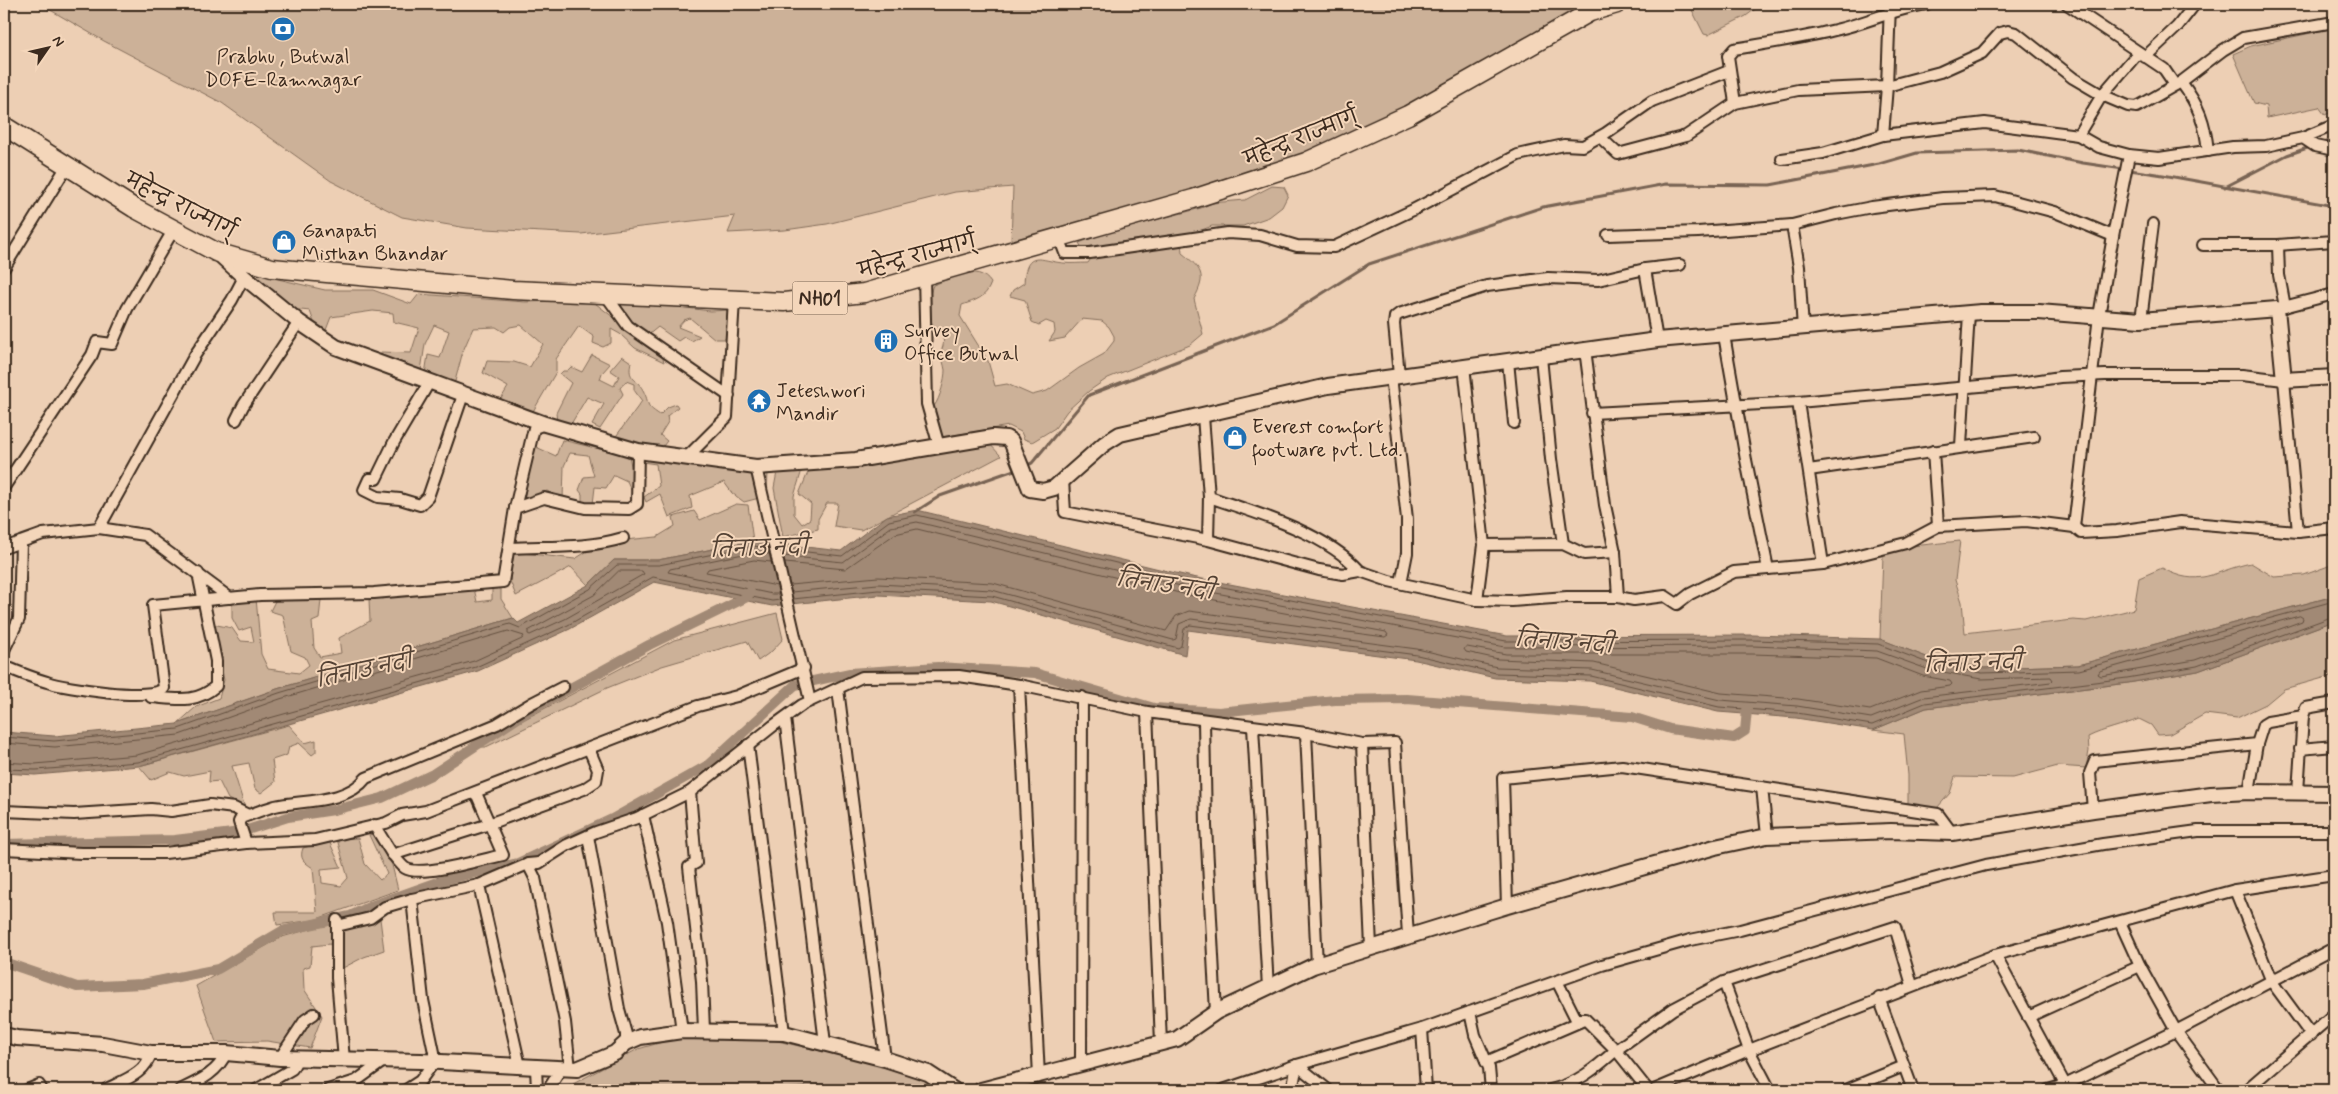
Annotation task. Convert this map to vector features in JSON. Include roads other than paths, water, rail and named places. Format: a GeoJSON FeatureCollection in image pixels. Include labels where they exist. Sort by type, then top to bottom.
{"type":"FeatureCollection","features":[{"type":"Feature","properties":{"kind":"highway","name":"महेन्द्र राज्मार्ग्"},"geometry":{"type":"LineString","coordinates":[[4,126],[134,208],[216,252],[272,268],[514,290],[784,302],[864,293],[1193,199],[1306,162],[1408,115],[1590,12],[1617,4]]}},
{"type":"Feature","properties":{"kind":"main road"},"geometry":{"type":"LineString","coordinates":[[216,252],[299,322],[336,347],[545,424],[638,451],[756,467],[856,460],[993,437],[1006,438],[1011,441],[1030,489],[1049,491],[1104,444],[1120,434],[1328,386],[1395,375],[1657,340],[1969,313],[2039,312],[2141,320],[2281,308],[2284,380],[2334,377]]}},
{"type":"Feature","properties":{"kind":"main road"},"geometry":{"type":"LineString","coordinates":[[982,1090],[1177,1038],[1216,1012],[1316,965],[1507,906],[1715,847],[1767,836],[1891,831],[1952,833],[2093,810],[2211,794],[2334,792]]}},
{"type":"Feature","properties":{"kind":"main road"},"geometry":{"type":"LineString","coordinates":[[4,1035],[17,1038],[103,1044],[151,1053],[226,1053],[280,1058],[384,1060],[577,1069],[615,1053],[626,1043],[640,1036],[704,1030],[784,1033],[884,1058],[928,1073],[954,1090]]}},
{"type":"Feature","properties":{"kind":"street"},"geometry":{"type":"LineString","coordinates":[[1735,104],[1728,56],[1734,49],[1838,30],[1876,19],[1890,8],[1927,4]]}},
{"type":"Feature","properties":{"kind":"street"},"geometry":{"type":"LineString","coordinates":[[2067,4],[2100,24],[2141,55],[2164,69],[2195,101],[2205,126],[2208,151]]}},
{"type":"Feature","properties":{"kind":"street"},"geometry":{"type":"LineString","coordinates":[[2078,135],[2102,96],[2141,55],[2177,26],[2194,4]]}},
{"type":"Feature","properties":{"kind":"street"},"geometry":{"type":"LineString","coordinates":[[1883,135],[1890,8]]}},
{"type":"Feature","properties":{"kind":"street"},"geometry":{"type":"LineString","coordinates":[[1600,137],[1618,154],[1686,136],[1735,104],[1798,90],[1887,86],[1940,72],[1982,53],[2000,33],[2008,31],[2016,33],[2073,78],[2102,96],[2128,106],[2137,107],[2178,84],[2243,38],[2334,22]]}},
{"type":"Feature","properties":{"kind":"street"},"geometry":{"type":"LineString","coordinates":[[1059,237],[1065,253],[1090,253],[1228,233],[1260,235],[1297,246],[1334,247],[1413,210],[1518,155],[1564,145],[1583,146],[1600,137],[1652,101],[1729,71]]}},
{"type":"Feature","properties":{"kind":"street"},"geometry":{"type":"LineString","coordinates":[[1782,159],[1823,153],[1883,135],[1985,123],[2078,135],[2099,147],[2129,155],[2159,158],[2233,147],[2266,146],[2303,138],[2334,125]]}},
{"type":"Feature","properties":{"kind":"street"},"geometry":{"type":"LineString","coordinates":[[2303,138],[2315,146],[2334,150]]}},
{"type":"Feature","properties":{"kind":"street"},"geometry":{"type":"LineString","coordinates":[[2074,526],[2100,316],[2129,155]]}},
{"type":"Feature","properties":{"kind":"street"},"geometry":{"type":"LineString","coordinates":[[4,268],[67,166]]}},
{"type":"Feature","properties":{"kind":"street"},"geometry":{"type":"LineString","coordinates":[[1608,235],[1698,232],[1792,225],[1836,214],[1942,198],[1995,196],[2055,212],[2113,236]]}},
{"type":"Feature","properties":{"kind":"street"},"geometry":{"type":"LineString","coordinates":[[2141,320],[2153,224]]}},
{"type":"Feature","properties":{"kind":"street"},"geometry":{"type":"LineString","coordinates":[[1792,225],[1799,267],[1803,328]]}},
{"type":"Feature","properties":{"kind":"street"},"geometry":{"type":"LineString","coordinates":[[4,487],[92,355],[97,342],[112,344],[127,309],[174,229]]}},
{"type":"Feature","properties":{"kind":"street"},"geometry":{"type":"LineString","coordinates":[[2203,245],[2278,245],[2334,241]]}},
{"type":"Feature","properties":{"kind":"street"},"geometry":{"type":"LineString","coordinates":[[2278,245],[2281,308],[2334,294]]}},
{"type":"Feature","properties":{"kind":"street"},"geometry":{"type":"LineString","coordinates":[[1401,583],[1407,553],[1407,518],[1395,375],[1395,317],[1399,314],[1487,286],[1548,278],[1598,280],[1645,269],[1680,264]]}},
{"type":"Feature","properties":{"kind":"street"},"geometry":{"type":"LineString","coordinates":[[1645,269],[1657,340]]}},
{"type":"Feature","properties":{"kind":"street"},"geometry":{"type":"LineString","coordinates":[[924,276],[927,404],[939,446]]}},
{"type":"Feature","properties":{"kind":"street"},"geometry":{"type":"LineString","coordinates":[[99,528],[195,356],[232,300],[244,277]]}},
{"type":"Feature","properties":{"kind":"street"},"geometry":{"type":"LineString","coordinates":[[605,294],[628,326],[729,396]]}},
{"type":"Feature","properties":{"kind":"street"},"geometry":{"type":"LineString","coordinates":[[687,457],[727,416],[734,300]]}},
{"type":"Feature","properties":{"kind":"street"},"geometry":{"type":"LineString","coordinates":[[1961,446],[1969,313]]}},
{"type":"Feature","properties":{"kind":"street"},"geometry":{"type":"LineString","coordinates":[[236,420],[243,406],[299,322]]}},
{"type":"Feature","properties":{"kind":"street"},"geometry":{"type":"LineString","coordinates":[[1724,335],[1768,569]]}},
{"type":"Feature","properties":{"kind":"street"},"geometry":{"type":"LineString","coordinates":[[1585,349],[1605,505],[1615,552],[1618,596]]}},
{"type":"Feature","properties":{"kind":"street"},"geometry":{"type":"LineString","coordinates":[[1541,357],[1551,459],[1563,544]]}},
{"type":"Feature","properties":{"kind":"street"},"geometry":{"type":"LineString","coordinates":[[1508,361],[1514,423]]}},
{"type":"Feature","properties":{"kind":"street"},"geometry":{"type":"LineString","coordinates":[[1464,366],[1484,544],[1477,600]]}},
{"type":"Feature","properties":{"kind":"street"},"geometry":{"type":"LineString","coordinates":[[1593,412],[1798,402],[2094,376],[2242,375],[2284,380],[2298,532]]}},
{"type":"Feature","properties":{"kind":"street"},"geometry":{"type":"LineString","coordinates":[[430,381],[394,442],[376,479],[369,479],[365,484],[364,490],[378,497],[400,499],[420,505],[424,503],[428,497],[463,395]]}},
{"type":"Feature","properties":{"kind":"street"},"geometry":{"type":"LineString","coordinates":[[1798,402],[1823,564]]}},
{"type":"Feature","properties":{"kind":"street"},"geometry":{"type":"LineString","coordinates":[[1204,416],[1209,497],[1208,540]]}},
{"type":"Feature","properties":{"kind":"street"},"geometry":{"type":"LineString","coordinates":[[129,695],[158,693],[164,688],[153,605],[260,595],[374,592],[503,582],[516,508],[534,428],[545,424]]}},
{"type":"Feature","properties":{"kind":"street"},"geometry":{"type":"LineString","coordinates":[[1809,470],[1961,446],[2034,437]]}},
{"type":"Feature","properties":{"kind":"street"},"geometry":{"type":"LineString","coordinates":[[516,508],[544,498],[585,508],[629,509],[637,504],[638,451]]}},
{"type":"Feature","properties":{"kind":"street"},"geometry":{"type":"LineString","coordinates":[[1933,451],[1938,526]]}},
{"type":"Feature","properties":{"kind":"street"},"geometry":{"type":"LineString","coordinates":[[756,467],[804,668],[810,701]]}},
{"type":"Feature","properties":{"kind":"street"},"geometry":{"type":"LineString","coordinates":[[1063,480],[1065,512],[1208,540],[1318,570],[1343,574],[1360,571],[1401,583],[1477,600],[1512,601],[1618,596],[1634,600],[1665,596],[1676,604],[1690,594],[1734,572],[1823,564],[1906,543],[1938,526],[2026,521],[2074,526],[2081,533],[2117,531],[2180,522],[2298,532],[2334,528]]}},
{"type":"Feature","properties":{"kind":"street"},"geometry":{"type":"LineString","coordinates":[[1209,497],[1312,537],[1350,560],[1360,571]]}},
{"type":"Feature","properties":{"kind":"street"},"geometry":{"type":"LineString","coordinates":[[4,548],[43,534],[99,528],[144,535],[230,598]]}},
{"type":"Feature","properties":{"kind":"street"},"geometry":{"type":"LineString","coordinates":[[510,548],[587,547],[623,538]]}},
{"type":"Feature","properties":{"kind":"street"},"geometry":{"type":"LineString","coordinates":[[4,650],[19,619],[21,542]]}},
{"type":"Feature","properties":{"kind":"street"},"geometry":{"type":"LineString","coordinates":[[1484,544],[1563,544],[1584,554],[1615,552]]}},
{"type":"Feature","properties":{"kind":"street"},"geometry":{"type":"LineString","coordinates":[[4,666],[49,683],[129,695],[184,700],[205,696],[216,686],[216,661],[198,574]]}},
{"type":"Feature","properties":{"kind":"street"},"geometry":{"type":"LineString","coordinates":[[4,849],[81,853],[165,853],[246,843],[315,840],[386,823],[402,815],[426,811],[698,706],[737,696],[804,668]]}},
{"type":"Feature","properties":{"kind":"street"},"geometry":{"type":"LineString","coordinates":[[344,1060],[337,978],[337,923],[370,918],[385,907],[412,899],[479,885],[528,864],[539,863],[588,836],[643,815],[690,792],[748,745],[810,701],[862,677],[959,676],[1019,685],[1147,712],[1204,721],[1306,733],[1362,744],[1395,743],[1408,936]]}},
{"type":"Feature","properties":{"kind":"street"},"geometry":{"type":"LineString","coordinates":[[1019,685],[1039,1076]]}},
{"type":"Feature","properties":{"kind":"street"},"geometry":{"type":"LineString","coordinates":[[246,843],[239,822],[245,817],[274,807],[327,798],[358,788],[366,778],[490,727],[563,687]]}},
{"type":"Feature","properties":{"kind":"street"},"geometry":{"type":"LineString","coordinates":[[838,689],[884,1058]]}},
{"type":"Feature","properties":{"kind":"street"},"geometry":{"type":"LineString","coordinates":[[1081,1064],[1082,698]]}},
{"type":"Feature","properties":{"kind":"street"},"geometry":{"type":"LineString","coordinates":[[2298,792],[2302,716],[2306,708],[2334,703]]}},
{"type":"Feature","properties":{"kind":"street"},"geometry":{"type":"LineString","coordinates":[[1147,712],[1161,1043]]}},
{"type":"Feature","properties":{"kind":"street"},"geometry":{"type":"LineString","coordinates":[[2249,792],[2257,744],[2264,725],[2268,722],[2302,716]]}},
{"type":"Feature","properties":{"kind":"street"},"geometry":{"type":"LineString","coordinates":[[786,718],[825,1043]]}},
{"type":"Feature","properties":{"kind":"street"},"geometry":{"type":"LineString","coordinates":[[1204,721],[1206,826],[1216,1012]]}},
{"type":"Feature","properties":{"kind":"street"},"geometry":{"type":"LineString","coordinates":[[1253,727],[1268,988]]}},
{"type":"Feature","properties":{"kind":"street"},"geometry":{"type":"LineString","coordinates":[[1306,733],[1316,965]]}},
{"type":"Feature","properties":{"kind":"street"},"geometry":{"type":"LineString","coordinates":[[1362,744],[1371,947]]}},
{"type":"Feature","properties":{"kind":"street"},"geometry":{"type":"LineString","coordinates":[[2093,810],[2090,773],[2095,760],[2257,744]]}},
{"type":"Feature","properties":{"kind":"street"},"geometry":{"type":"LineString","coordinates":[[748,745],[784,1033]]}},
{"type":"Feature","properties":{"kind":"street"},"geometry":{"type":"LineString","coordinates":[[2300,749],[2334,746]]}},
{"type":"Feature","properties":{"kind":"street"},"geometry":{"type":"LineString","coordinates":[[392,854],[489,824],[584,789],[596,781],[598,770],[589,749]]}},
{"type":"Feature","properties":{"kind":"street"},"geometry":{"type":"LineString","coordinates":[[1507,906],[1503,778],[1622,766],[1938,814],[1952,833]]}},
{"type":"Feature","properties":{"kind":"street"},"geometry":{"type":"LineString","coordinates":[[1762,787],[1767,836]]}},
{"type":"Feature","properties":{"kind":"street"},"geometry":{"type":"LineString","coordinates":[[690,792],[696,863],[689,867],[702,981],[704,1030]]}},
{"type":"Feature","properties":{"kind":"street"},"geometry":{"type":"LineString","coordinates":[[374,825],[392,854],[406,869],[422,872],[458,866],[503,855],[476,793]]}},
{"type":"Feature","properties":{"kind":"street"},"geometry":{"type":"LineString","coordinates":[[4,811],[74,814],[151,809],[164,811],[210,805],[234,808],[245,817]]}},
{"type":"Feature","properties":{"kind":"street"},"geometry":{"type":"LineString","coordinates":[[643,815],[667,922],[682,1031]]}},
{"type":"Feature","properties":{"kind":"street"},"geometry":{"type":"LineString","coordinates":[[1222,1090],[1297,1064],[1422,1029],[1580,972],[1690,940],[1740,930],[1996,864],[2103,844],[2198,831],[2334,831]]}},
{"type":"Feature","properties":{"kind":"street"},"geometry":{"type":"LineString","coordinates":[[588,836],[619,1010],[626,1034],[626,1043]]}},
{"type":"Feature","properties":{"kind":"street"},"geometry":{"type":"LineString","coordinates":[[528,864],[535,878],[566,1022],[566,1069],[548,1090]]}},
{"type":"Feature","properties":{"kind":"street"},"geometry":{"type":"LineString","coordinates":[[1654,1090],[1879,998],[1994,955],[2235,890],[2334,875]]}},
{"type":"Feature","properties":{"kind":"street"},"geometry":{"type":"LineString","coordinates":[[479,885],[520,1066]]}},
{"type":"Feature","properties":{"kind":"street"},"geometry":{"type":"LineString","coordinates":[[2235,890],[2272,982],[2311,1035]]}},
{"type":"Feature","properties":{"kind":"street"},"geometry":{"type":"LineString","coordinates":[[406,1090],[420,1081],[434,1062],[434,1052],[422,991],[412,899]]}},
{"type":"Feature","properties":{"kind":"street"},"geometry":{"type":"LineString","coordinates":[[2120,922],[2140,966],[2176,1031],[2219,1090]]}},
{"type":"Feature","properties":{"kind":"street"},"geometry":{"type":"LineString","coordinates":[[1550,1090],[1562,1087],[1588,1074],[1616,1050],[1673,1009],[1724,982],[1895,927],[1912,985]]}},
{"type":"Feature","properties":{"kind":"street"},"geometry":{"type":"LineString","coordinates":[[2048,1090],[2067,1088],[2334,948]]}},
{"type":"Feature","properties":{"kind":"street"},"geometry":{"type":"LineString","coordinates":[[1994,955],[2067,1088]]}},
{"type":"Feature","properties":{"kind":"street"},"geometry":{"type":"LineString","coordinates":[[2028,1017],[2140,966]]}},
{"type":"Feature","properties":{"kind":"street"},"geometry":{"type":"LineString","coordinates":[[1558,981],[1576,1019],[1585,1019],[1616,1050],[1648,1090]]}},
{"type":"Feature","properties":{"kind":"street"},"geometry":{"type":"LineString","coordinates":[[1724,982],[1749,1050],[1770,1090]]}},
{"type":"Feature","properties":{"kind":"street"},"geometry":{"type":"LineString","coordinates":[[1879,998],[1913,1090]]}},
{"type":"Feature","properties":{"kind":"street"},"geometry":{"type":"LineString","coordinates":[[1470,1012],[1486,1062],[1491,1090]]}},
{"type":"Feature","properties":{"kind":"street"},"geometry":{"type":"LineString","coordinates":[[280,1058],[305,1020],[314,1014]]}},
{"type":"Feature","properties":{"kind":"street"},"geometry":{"type":"LineString","coordinates":[[2246,1090],[2334,1014]]}},
{"type":"Feature","properties":{"kind":"street"},"geometry":{"type":"LineString","coordinates":[[1486,1062],[1585,1019]]}},
{"type":"Feature","properties":{"kind":"street"},"geometry":{"type":"LineString","coordinates":[[1422,1029],[1426,1090]]}},
{"type":"Feature","properties":{"kind":"street"},"geometry":{"type":"LineString","coordinates":[[105,1090],[139,1072],[148,1064],[151,1053]]}},
{"type":"Feature","properties":{"kind":"street"},"geometry":{"type":"LineString","coordinates":[[180,1090],[212,1072],[222,1064],[226,1053]]}},
{"type":"Feature","properties":{"kind":"street"},"geometry":{"type":"LineString","coordinates":[[256,1090],[292,1069],[298,1058]]}},
{"type":"Feature","properties":{"kind":"street"},"geometry":{"type":"LineString","coordinates":[[328,1090],[356,1081],[384,1060]]}},
{"type":"Feature","properties":{"kind":"street"},"geometry":{"type":"LineString","coordinates":[[1292,1090],[1297,1064]]}},
{"type":"Feature","properties":{"kind":"street"},"geometry":{"type":"LineString","coordinates":[[1297,1064],[1328,1090]]}},
{"type":"Feature","properties":{"kind":"street"},"geometry":{"type":"LineString","coordinates":[[1846,1090],[1904,1066]]}},
{"type":"Feature","properties":{"kind":"street"},"geometry":{"type":"LineString","coordinates":[[536,1068],[537,1090]]}},
{"type":"Feature","properties":{"kind":"street"},"geometry":{"type":"LineString","coordinates":[[27,1090],[39,1085],[42,1090]]}},
{"type":"Feature","properties":{"kind":"water","name":"तिनाउ नदी"},"geometry":{"type":"Polygon","coordinates":[[[917,510],[1192,577],[1507,636],[1753,635],[1880,639],[1929,658],[1982,668],[2078,665],[2334,596],[2334,621],[2198,671],[2128,683],[1926,708],[1873,730],[1796,718],[1718,712],[1590,681],[1495,678],[1416,660],[1188,630],[1185,655],[991,601],[878,595],[772,606],[654,582],[570,629],[478,671],[139,766],[35,775],[4,773],[4,732],[54,736],[177,724],[277,689],[513,618],[518,623],[588,585],[614,560],[658,560],[753,541],[841,551],[887,516],[917,510]]]}},
{"type":"Feature","properties":{"kind":"waterway"},"geometry":{"type":"LineString","coordinates":[[2321,144],[2334,138]]}},
{"type":"Feature","properties":{"kind":"waterway"},"geometry":{"type":"LineString","coordinates":[[2225,187],[2287,155],[2313,146]]}},
{"type":"Feature","properties":{"kind":"waterway"},"geometry":{"type":"LineString","coordinates":[[1025,466],[1032,463],[1089,395],[1274,324],[1369,264],[1543,207],[1666,184],[1770,185],[1879,164],[1917,153],[2018,150],[2334,206]]}},
{"type":"Feature","properties":{"kind":"waterway"},"geometry":{"type":"LineString","coordinates":[[915,512],[940,496],[1017,469]]}},
{"type":"Feature","properties":{"kind":"waterway"},"geometry":{"type":"LineString","coordinates":[[4,844],[175,840],[241,832],[288,817],[334,810],[382,798],[433,774],[527,712],[649,645],[747,597],[750,592]]}},
{"type":"Feature","properties":{"kind":"waterway"},"geometry":{"type":"LineString","coordinates":[[4,962],[77,987],[143,984],[218,969],[282,931],[350,916],[371,906],[441,881],[518,863],[612,819],[708,765],[795,685],[850,673],[938,667],[1035,673],[1154,708],[1219,712],[1335,700],[1407,699],[1632,717],[1670,729],[1734,738],[1745,731],[1747,710]]}},
{"type":"Feature","properties":{"kind":"place","name":"Prabhu , Butwal DOFE-Ramnagar"},"geometry":{"type":"Point","coordinates":[283,29]}},
{"type":"Feature","properties":{"kind":"place","name":"Ganapati Misthan Bhandar"},"geometry":{"type":"Point","coordinates":[284,242]}},
{"type":"Feature","properties":{"kind":"place","name":"Survey Office Butwal"},"geometry":{"type":"Point","coordinates":[886,341]}},
{"type":"Feature","properties":{"kind":"place","name":"Jeteshwori Mandir"},"geometry":{"type":"Point","coordinates":[759,401]}},
{"type":"Feature","properties":{"kind":"place","name":"Everest comfort footware pvt. Ltd."},"geometry":{"type":"Point","coordinates":[1235,438]}}]}
